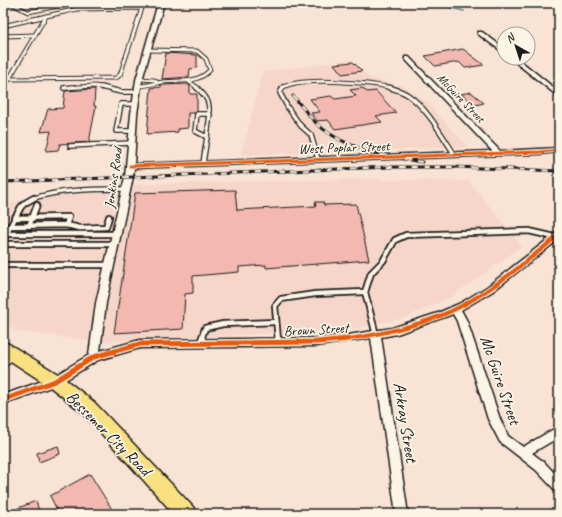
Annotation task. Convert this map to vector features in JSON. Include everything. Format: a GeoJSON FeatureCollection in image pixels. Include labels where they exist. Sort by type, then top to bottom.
{"type":"FeatureCollection","features":[{"type":"Feature","properties":{"kind":"main road","name":"Bessemer City Road"},"geometry":{"type":"LineString","coordinates":[[7,355],[55,381],[88,407],[187,514]]}},
{"type":"Feature","properties":{"kind":"street","name":"Jenkins Road"},"geometry":{"type":"LineString","coordinates":[[94,357],[101,303],[117,234],[130,166],[132,131],[139,86],[161,3]]}},
{"type":"Feature","properties":{"kind":"street"},"geometry":{"type":"LineString","coordinates":[[480,33],[496,45]]}},
{"type":"Feature","properties":{"kind":"street","name":"McGuire Street"},"geometry":{"type":"LineString","coordinates":[[407,58],[498,153]]}},
{"type":"Feature","properties":{"kind":"street"},"geometry":{"type":"LineString","coordinates":[[523,66],[559,95]]}},
{"type":"Feature","properties":{"kind":"street","name":"West Poplar Street"},"geometry":{"type":"LineString","coordinates":[[130,166],[559,150]]}},
{"type":"Feature","properties":{"kind":"street","name":"Brown Street"},"geometry":{"type":"LineString","coordinates":[[3,400],[55,381],[94,357],[140,344],[317,342],[376,335],[423,322],[456,309],[490,288],[557,236]]}},
{"type":"Feature","properties":{"kind":"street","name":"Mc Guire Street"},"geometry":{"type":"LineString","coordinates":[[456,309],[462,321],[494,419],[504,440],[523,453],[559,486]]}},
{"type":"Feature","properties":{"kind":"street","name":"Arkray Street"},"geometry":{"type":"LineString","coordinates":[[376,335],[402,514]]}},
{"type":"Feature","properties":{"kind":"street"},"geometry":{"type":"LineString","coordinates":[[523,453],[559,431]]}},
{"type":"Feature","properties":{"kind":"lane"},"geometry":{"type":"LineString","coordinates":[[11,3],[28,12],[73,3]]}},
{"type":"Feature","properties":{"kind":"lane"},"geometry":{"type":"LineString","coordinates":[[3,26],[77,9],[142,8],[120,75],[116,78],[10,79]]}},
{"type":"Feature","properties":{"kind":"lane"},"geometry":{"type":"LineString","coordinates":[[3,89],[46,16]]}},
{"type":"Feature","properties":{"kind":"lane"},"geometry":{"type":"LineString","coordinates":[[3,36],[35,35]]}},
{"type":"Feature","properties":{"kind":"lane"},"geometry":{"type":"LineString","coordinates":[[139,86],[162,82],[188,81],[206,75],[210,70],[208,61],[202,53],[193,50],[148,50]]}},
{"type":"Feature","properties":{"kind":"lane"},"geometry":{"type":"LineString","coordinates":[[64,88],[94,86],[122,92],[154,80],[156,81],[155,84]]}},
{"type":"Feature","properties":{"kind":"lane"},"geometry":{"type":"LineString","coordinates":[[188,81],[206,94],[210,107],[203,163]]}},
{"type":"Feature","properties":{"kind":"lane"},"geometry":{"type":"LineString","coordinates":[[318,159],[311,135],[301,126],[280,93],[283,87],[294,84],[357,82],[379,85],[401,91],[414,100],[455,155]]}},
{"type":"Feature","properties":{"kind":"lane"},"geometry":{"type":"LineString","coordinates":[[132,131],[116,131],[121,104],[136,104]]}},
{"type":"Feature","properties":{"kind":"lane"},"geometry":{"type":"LineString","coordinates":[[207,137],[195,131],[197,114],[209,113]]}},
{"type":"Feature","properties":{"kind":"lane"},"geometry":{"type":"LineString","coordinates":[[70,146],[131,143]]}},
{"type":"Feature","properties":{"kind":"lane"},"geometry":{"type":"LineString","coordinates":[[3,240],[14,218],[27,201],[38,197],[83,191],[126,189]]}},
{"type":"Feature","properties":{"kind":"lane"},"geometry":{"type":"LineString","coordinates":[[29,226],[37,205]]}},
{"type":"Feature","properties":{"kind":"lane"},"geometry":{"type":"LineString","coordinates":[[14,218],[69,217],[66,225]]}},
{"type":"Feature","properties":{"kind":"lane"},"geometry":{"type":"LineString","coordinates":[[10,226],[66,225],[80,228],[106,227],[109,217]]}},
{"type":"Feature","properties":{"kind":"lane"},"geometry":{"type":"LineString","coordinates":[[376,335],[365,292],[371,273],[383,261],[395,240],[406,236],[496,231],[529,231],[557,236]]}},
{"type":"Feature","properties":{"kind":"lane"},"geometry":{"type":"LineString","coordinates":[[6,234],[117,234]]}},
{"type":"Feature","properties":{"kind":"lane"},"geometry":{"type":"LineString","coordinates":[[3,244],[114,244]]}},
{"type":"Feature","properties":{"kind":"lane"},"geometry":{"type":"LineString","coordinates":[[3,265],[110,265]]}},
{"type":"Feature","properties":{"kind":"lane"},"geometry":{"type":"LineString","coordinates":[[278,343],[276,306],[281,299],[315,294],[365,292]]}},
{"type":"Feature","properties":{"kind":"lane"},"geometry":{"type":"LineString","coordinates":[[200,344],[205,328],[223,324],[276,322]]}},
{"type":"Feature","properties":{"kind":"shaded area"},"geometry":{"type":"Polygon","coordinates":[[[348,60],[372,79],[406,87],[427,102],[468,147],[241,155],[263,72],[348,60]]]}},
{"type":"Feature","properties":{"kind":"shaded area"},"geometry":{"type":"Polygon","coordinates":[[[347,179],[469,181],[522,246],[451,297],[405,318],[353,329],[103,342],[16,331],[3,323],[3,205],[63,191],[114,185],[347,179]]]}},
{"type":"Feature","properties":{"kind":"building"},"geometry":{"type":"Polygon","coordinates":[[[463,49],[484,65],[465,68],[459,62],[435,66],[425,56],[463,49]]]}},
{"type":"Feature","properties":{"kind":"building"},"geometry":{"type":"Polygon","coordinates":[[[166,53],[197,55],[197,68],[190,69],[189,77],[162,79],[166,53]]]}},
{"type":"Feature","properties":{"kind":"building"},"geometry":{"type":"Polygon","coordinates":[[[353,62],[362,71],[342,74],[334,64],[353,62]]]}},
{"type":"Feature","properties":{"kind":"building"},"geometry":{"type":"Polygon","coordinates":[[[187,84],[190,86],[190,94],[197,94],[197,111],[194,113],[188,113],[188,128],[178,129],[178,132],[147,134],[151,88],[161,87],[161,85],[187,84]]]}},
{"type":"Feature","properties":{"kind":"building"},"geometry":{"type":"Polygon","coordinates":[[[363,88],[367,92],[376,91],[396,113],[376,116],[382,122],[335,129],[328,120],[317,121],[311,113],[320,112],[310,99],[331,96],[335,99],[356,96],[350,90],[363,88]]]}},
{"type":"Feature","properties":{"kind":"building"},"geometry":{"type":"Polygon","coordinates":[[[95,89],[94,106],[96,106],[89,142],[60,144],[58,150],[46,151],[51,131],[41,132],[48,109],[63,108],[65,91],[95,89]]]}},
{"type":"Feature","properties":{"kind":"building"},"geometry":{"type":"Polygon","coordinates":[[[471,92],[484,103],[475,105],[461,94],[471,92]]]}},
{"type":"Feature","properties":{"kind":"building"},"geometry":{"type":"Polygon","coordinates":[[[235,190],[237,210],[316,206],[315,202],[323,202],[324,205],[356,204],[369,260],[266,268],[266,265],[239,267],[239,272],[193,276],[193,293],[185,294],[183,329],[114,333],[135,193],[235,190]]]}},
{"type":"Feature","properties":{"kind":"building"},"geometry":{"type":"Polygon","coordinates":[[[58,446],[60,454],[39,462],[37,453],[58,446]]]}},
{"type":"Feature","properties":{"kind":"building"},"geometry":{"type":"Polygon","coordinates":[[[90,474],[115,514],[59,514],[50,496],[90,474]]]}},
{"type":"Feature","properties":{"kind":"building"},"geometry":{"type":"Polygon","coordinates":[[[36,501],[40,514],[20,514],[18,508],[36,501]]]}},
{"type":"Feature","properties":{"kind":"waterway"},"geometry":{"type":"LineString","coordinates":[[432,3],[464,11]]}},
{"type":"Feature","properties":{"kind":"railway"},"geometry":{"type":"LineString","coordinates":[[293,96],[313,120],[336,138],[363,149],[393,157],[422,162]]}},
{"type":"Feature","properties":{"kind":"railway"},"geometry":{"type":"LineString","coordinates":[[3,182],[390,167],[454,167],[559,171]]}},
{"type":"Feature","properties":{"kind":"cycle path"},"geometry":{"type":"LineString","coordinates":[[130,166],[540,152],[559,150]]}},
{"type":"Feature","properties":{"kind":"cycle path"},"geometry":{"type":"LineString","coordinates":[[3,400],[55,381],[94,357],[140,344],[317,342],[348,339],[393,331],[441,315],[464,305],[490,289],[559,235]]}}]}
